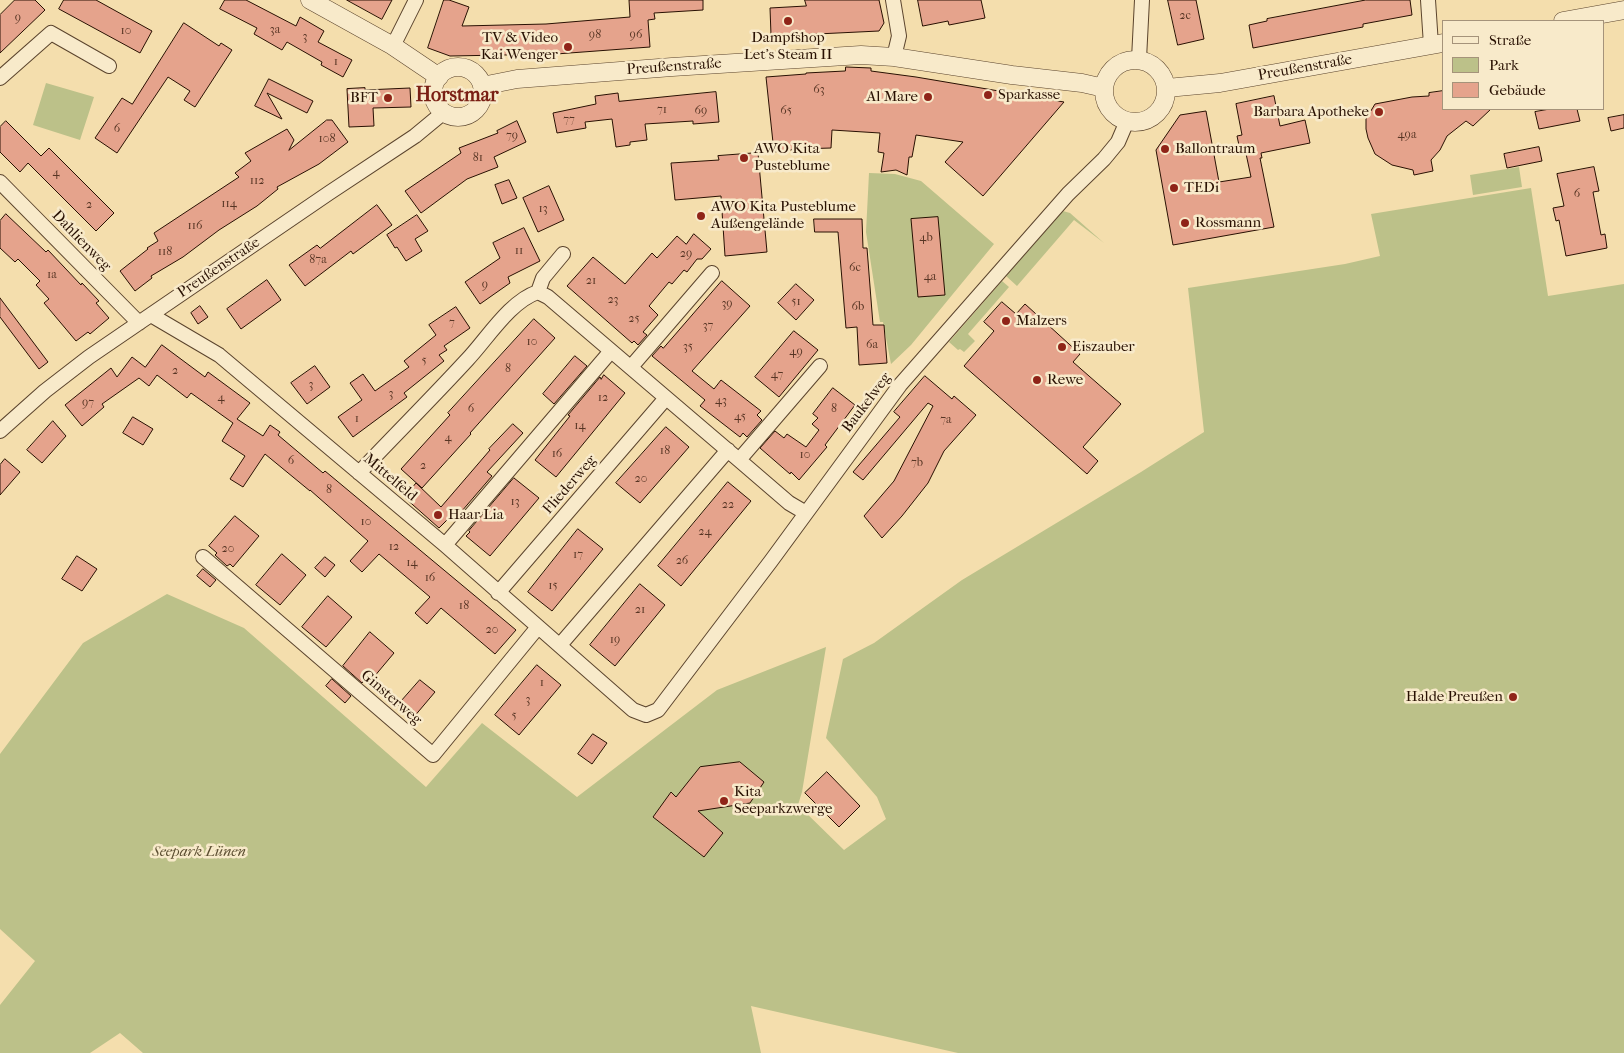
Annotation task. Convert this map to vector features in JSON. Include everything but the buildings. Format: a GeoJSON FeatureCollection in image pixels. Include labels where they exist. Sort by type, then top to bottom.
{"type":"FeatureCollection","features":[{"type":"Feature","properties":{"kind":"street"},"geometry":{"type":"LineString","coordinates":[[310,0],[393,46],[439,77]]}},
{"type":"Feature","properties":{"kind":"street"},"geometry":{"type":"LineString","coordinates":[[393,46],[416,0]]}},
{"type":"Feature","properties":{"kind":"street"},"geometry":{"type":"LineString","coordinates":[[893,0],[898,36],[894,57]]}},
{"type":"Feature","properties":{"kind":"street"},"geometry":{"type":"LineString","coordinates":[[1139,59],[1142,0]]}},
{"type":"Feature","properties":{"kind":"street"},"geometry":{"type":"LineString","coordinates":[[1428,0],[1437,44]]}},
{"type":"Feature","properties":{"kind":"street"},"geometry":{"type":"LineString","coordinates":[[1569,20],[1624,10]]}},
{"type":"Feature","properties":{"kind":"street"},"geometry":{"type":"LineString","coordinates":[[0,78],[51,33],[109,66]]}},
{"type":"Feature","properties":{"kind":"street","name":"Preußenstraße"},"geometry":{"type":"LineString","coordinates":[[1167,88],[1220,83],[1437,44]]}},
{"type":"Feature","properties":{"kind":"street","name":"Preußenstraße"},"geometry":{"type":"LineString","coordinates":[[482,86],[517,79],[843,56],[894,57],[1104,88]]}},
{"type":"Feature","properties":{"kind":"street"},"geometry":{"type":"LineString","coordinates":[[1139,59],[1150,62],[1158,69],[1164,78],[1167,88],[1166,98],[1156,115],[1147,120],[1137,122],[1127,121],[1117,116],[1110,109],[1105,99],[1104,88],[1109,74],[1120,63],[1139,59]]}},
{"type":"Feature","properties":{"kind":"street"},"geometry":{"type":"LineString","coordinates":[[454,67],[472,71],[478,77],[482,86],[481,102],[476,110],[460,117],[444,112],[436,102],[434,95],[434,88],[439,77],[454,67]]}},
{"type":"Feature","properties":{"kind":"street","name":"Preußenstraße"},"geometry":{"type":"LineString","coordinates":[[0,432],[45,391],[89,357],[415,136],[444,112]]}},
{"type":"Feature","properties":{"kind":"street","name":"Baukelweg"},"geometry":{"type":"LineString","coordinates":[[646,715],[658,710],[900,385],[1068,194],[1104,159],[1118,142],[1127,121]]}},
{"type":"Feature","properties":{"kind":"street","name":"Dahlienweg"},"geometry":{"type":"LineString","coordinates":[[0,182],[139,323]]}},
{"type":"Feature","properties":{"kind":"street"},"geometry":{"type":"LineString","coordinates":[[538,292],[543,278],[563,254]]}},
{"type":"Feature","properties":{"kind":"street"},"geometry":{"type":"LineString","coordinates":[[631,367],[712,273]]}},
{"type":"Feature","properties":{"kind":"street"},"geometry":{"type":"LineString","coordinates":[[359,473],[469,358],[509,312],[528,295],[538,292],[548,297],[739,460],[806,513]]}},
{"type":"Feature","properties":{"kind":"street","name":"Mittelfeld"},"geometry":{"type":"LineString","coordinates":[[151,315],[219,356],[445,545],[634,710],[646,715]]}},
{"type":"Feature","properties":{"kind":"street"},"geometry":{"type":"LineString","coordinates":[[445,545],[611,350]]}},
{"type":"Feature","properties":{"kind":"street"},"geometry":{"type":"LineString","coordinates":[[739,460],[820,366]]}},
{"type":"Feature","properties":{"kind":"street","name":"Fliederweg"},"geometry":{"type":"LineString","coordinates":[[498,593],[666,398]]}},
{"type":"Feature","properties":{"kind":"street"},"geometry":{"type":"LineString","coordinates":[[560,646],[728,450]]}},
{"type":"Feature","properties":{"kind":"street","name":"Ginsterweg"},"geometry":{"type":"LineString","coordinates":[[203,557],[432,755],[538,627]]}},
{"type":"Feature","properties":{"kind":"green space"},"geometry":{"type":"Polygon","coordinates":[[[46,83],[94,97],[80,140],[33,125],[46,83]]]}},
{"type":"Feature","properties":{"kind":"green space"},"geometry":{"type":"Polygon","coordinates":[[[1519,167],[1522,187],[1473,195],[1470,175],[1519,167]]]}},
{"type":"Feature","properties":{"kind":"green space"},"geometry":{"type":"Polygon","coordinates":[[[869,173],[895,174],[921,181],[994,244],[911,345],[891,364],[883,322],[880,322],[866,232],[869,173]]]}},
{"type":"Feature","properties":{"kind":"green space","name":"Seepark Lünen"},"geometry":{"type":"Polygon","coordinates":[[[1531,188],[1548,296],[1624,284],[1624,1053],[958,1053],[751,1006],[761,1053],[143,1053],[120,1033],[90,1053],[0,1053],[0,1005],[35,961],[0,929],[0,754],[83,643],[167,594],[244,628],[426,787],[482,723],[577,797],[717,690],[826,647],[802,792],[798,805],[844,850],[886,819],[877,797],[826,738],[843,659],[874,643],[962,580],[1204,432],[1188,288],[1345,264],[1380,256],[1371,214],[1531,188]]]}},
{"type":"Feature","properties":{"kind":"green space"},"geometry":{"type":"Polygon","coordinates":[[[1063,211],[1070,213],[1104,243],[1074,220],[1017,286],[1006,276],[1063,211]]]}},
{"type":"Feature","properties":{"kind":"green space"},"geometry":{"type":"Polygon","coordinates":[[[1002,281],[1009,287],[968,334],[975,341],[964,352],[960,349],[958,350],[949,342],[1002,281]]]}},
{"type":"Feature","properties":{"kind":"place","name":"Dampfshop Let's Steam II"},"geometry":{"type":"Point","coordinates":[788,21]}},
{"type":"Feature","properties":{"kind":"place","name":"TV & Video Kai Wenger"},"geometry":{"type":"Point","coordinates":[568,47]}},
{"type":"Feature","properties":{"kind":"place","name":"Sparkasse"},"geometry":{"type":"Point","coordinates":[988,95]}},
{"type":"Feature","properties":{"kind":"place","name":"Al Mare"},"geometry":{"type":"Point","coordinates":[928,97]}},
{"type":"Feature","properties":{"kind":"place","name":"BFT"},"geometry":{"type":"Point","coordinates":[388,98]}},
{"type":"Feature","properties":{"kind":"place","name":"Barbara Apotheke"},"geometry":{"type":"Point","coordinates":[1379,112]}},
{"type":"Feature","properties":{"kind":"place","name":"Ballontraum"},"geometry":{"type":"Point","coordinates":[1165,149]}},
{"type":"Feature","properties":{"kind":"place","name":"AWO Kita Pusteblume"},"geometry":{"type":"Point","coordinates":[744,158]}},
{"type":"Feature","properties":{"kind":"place","name":"TEDi"},"geometry":{"type":"Point","coordinates":[1174,188]}},
{"type":"Feature","properties":{"kind":"place","name":"AWO Kita Pusteblume Außengelände"},"geometry":{"type":"Point","coordinates":[701,216]}},
{"type":"Feature","properties":{"kind":"place","name":"Rossmann"},"geometry":{"type":"Point","coordinates":[1185,223]}},
{"type":"Feature","properties":{"kind":"place","name":"Malzers"},"geometry":{"type":"Point","coordinates":[1006,321]}},
{"type":"Feature","properties":{"kind":"place","name":"Eiszauber"},"geometry":{"type":"Point","coordinates":[1062,347]}},
{"type":"Feature","properties":{"kind":"place","name":"Rewe"},"geometry":{"type":"Point","coordinates":[1037,380]}},
{"type":"Feature","properties":{"kind":"place","name":"Haar Lia"},"geometry":{"type":"Point","coordinates":[438,515]}},
{"type":"Feature","properties":{"kind":"place","name":"Halde Preußen"},"geometry":{"type":"Point","coordinates":[1513,697]}},
{"type":"Feature","properties":{"kind":"place","name":"Kita Seeparkzwerge"},"geometry":{"type":"Point","coordinates":[724,801]}},
{"type":"Feature","properties":{"kind":"district","name":"Horstmar"},"geometry":{"type":"Point","coordinates":[457,96]}}]}
